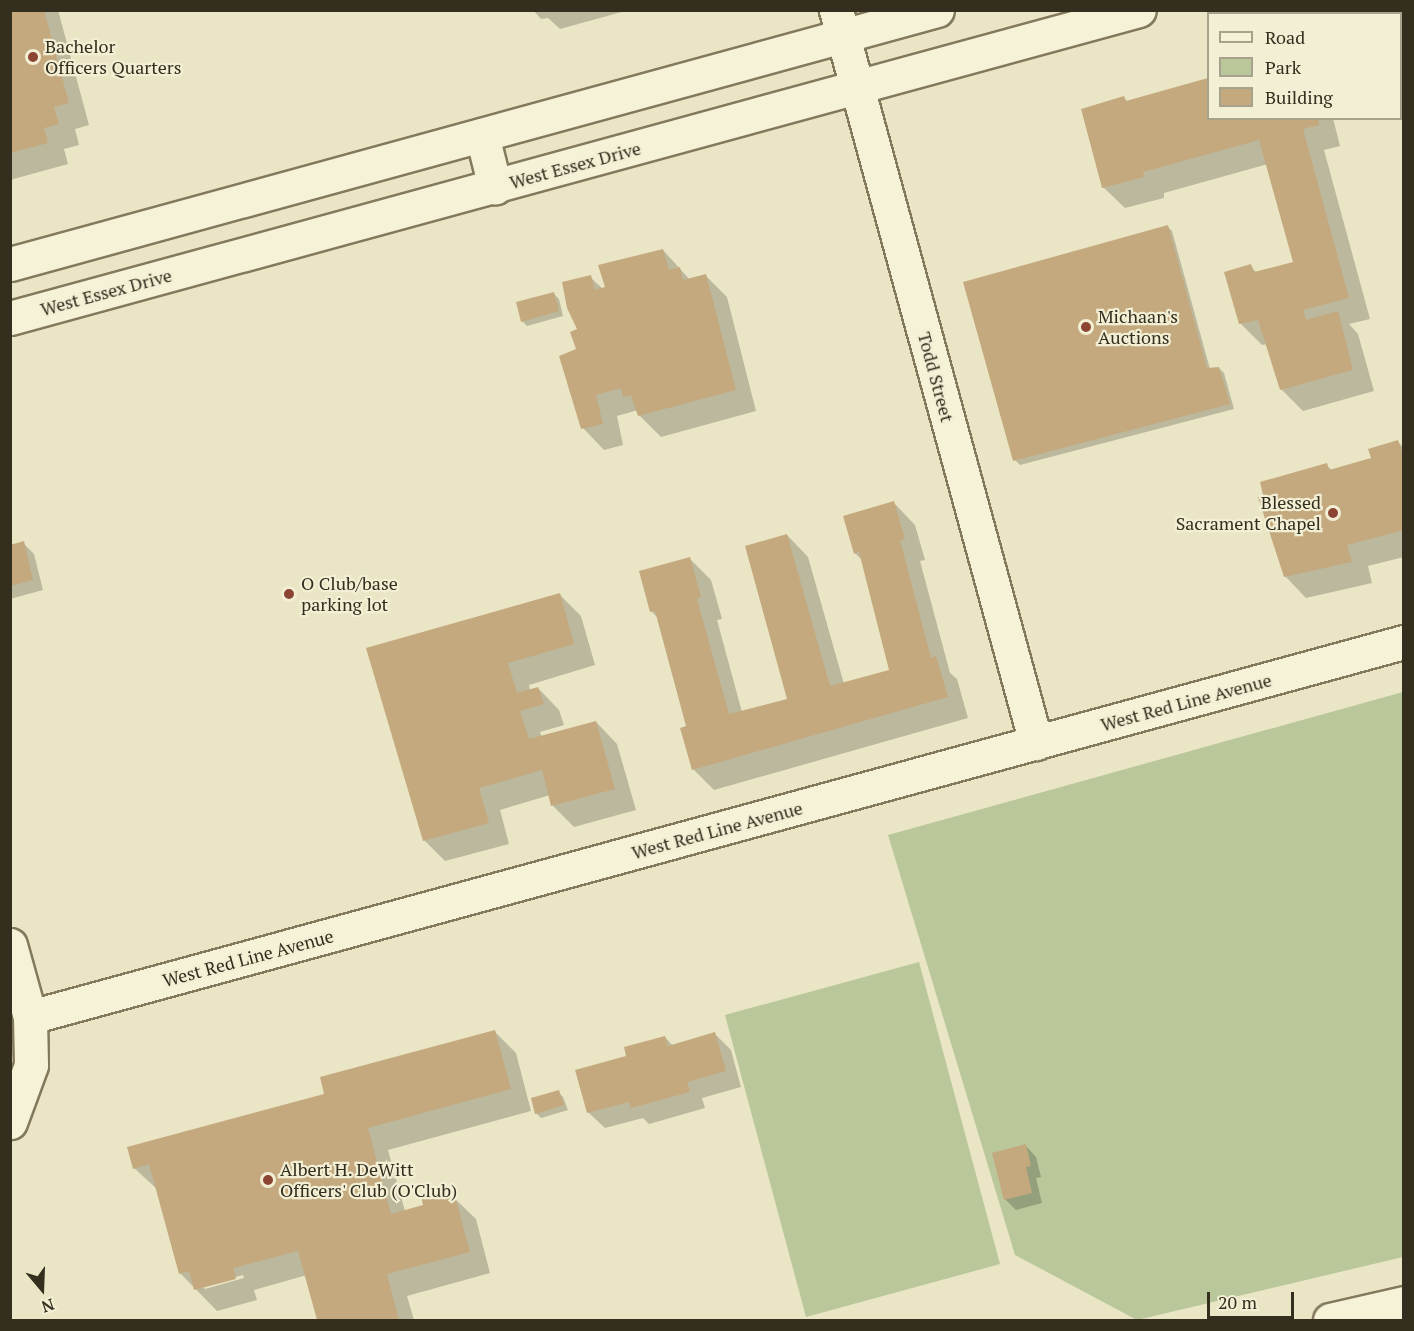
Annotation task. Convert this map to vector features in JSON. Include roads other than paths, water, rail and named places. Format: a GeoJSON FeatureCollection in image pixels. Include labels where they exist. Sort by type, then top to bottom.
{"type":"FeatureCollection","features":[{"type":"Feature","properties":{"kind":"street"},"geometry":{"type":"LineString","coordinates":[[10,264],[482,135],[840,23],[937,10]]}},
{"type":"Feature","properties":{"kind":"street","name":"West Essex Drive"},"geometry":{"type":"LineString","coordinates":[[10,318],[1139,10]]}},
{"type":"Feature","properties":{"kind":"street","name":"Todd Street"},"geometry":{"type":"LineString","coordinates":[[840,23],[1036,743]]}},
{"type":"Feature","properties":{"kind":"street"},"geometry":{"type":"LineString","coordinates":[[482,135],[495,187]]}},
{"type":"Feature","properties":{"kind":"street"},"geometry":{"type":"LineString","coordinates":[[207,210],[220,261]]}},
{"type":"Feature","properties":{"kind":"street","name":"West Red Line Avenue"},"geometry":{"type":"LineString","coordinates":[[30,1017],[1404,642]]}},
{"type":"Feature","properties":{"kind":"street"},"geometry":{"type":"LineString","coordinates":[[10,1122],[31,1065],[30,1017],[12,958]]}},
{"type":"Feature","properties":{"kind":"street"},"geometry":{"type":"LineString","coordinates":[[1330,1320],[1404,1303]]}},
{"type":"Feature","properties":{"kind":"place","name":"Bachelor Officers Quarters"},"geometry":{"type":"Point","coordinates":[33,57]}},
{"type":"Feature","properties":{"kind":"place","name":"Michaan's Auctions"},"geometry":{"type":"Point","coordinates":[1086,327]}},
{"type":"Feature","properties":{"kind":"place","name":"Blessed Sacrament Chapel"},"geometry":{"type":"Point","coordinates":[1333,513]}},
{"type":"Feature","properties":{"kind":"place","name":"O Club/base parking lot"},"geometry":{"type":"Point","coordinates":[289,594]}},
{"type":"Feature","properties":{"kind":"place","name":"Albert H. DeWitt Officers' Club (O'Club)"},"geometry":{"type":"Point","coordinates":[268,1180]}}]}
